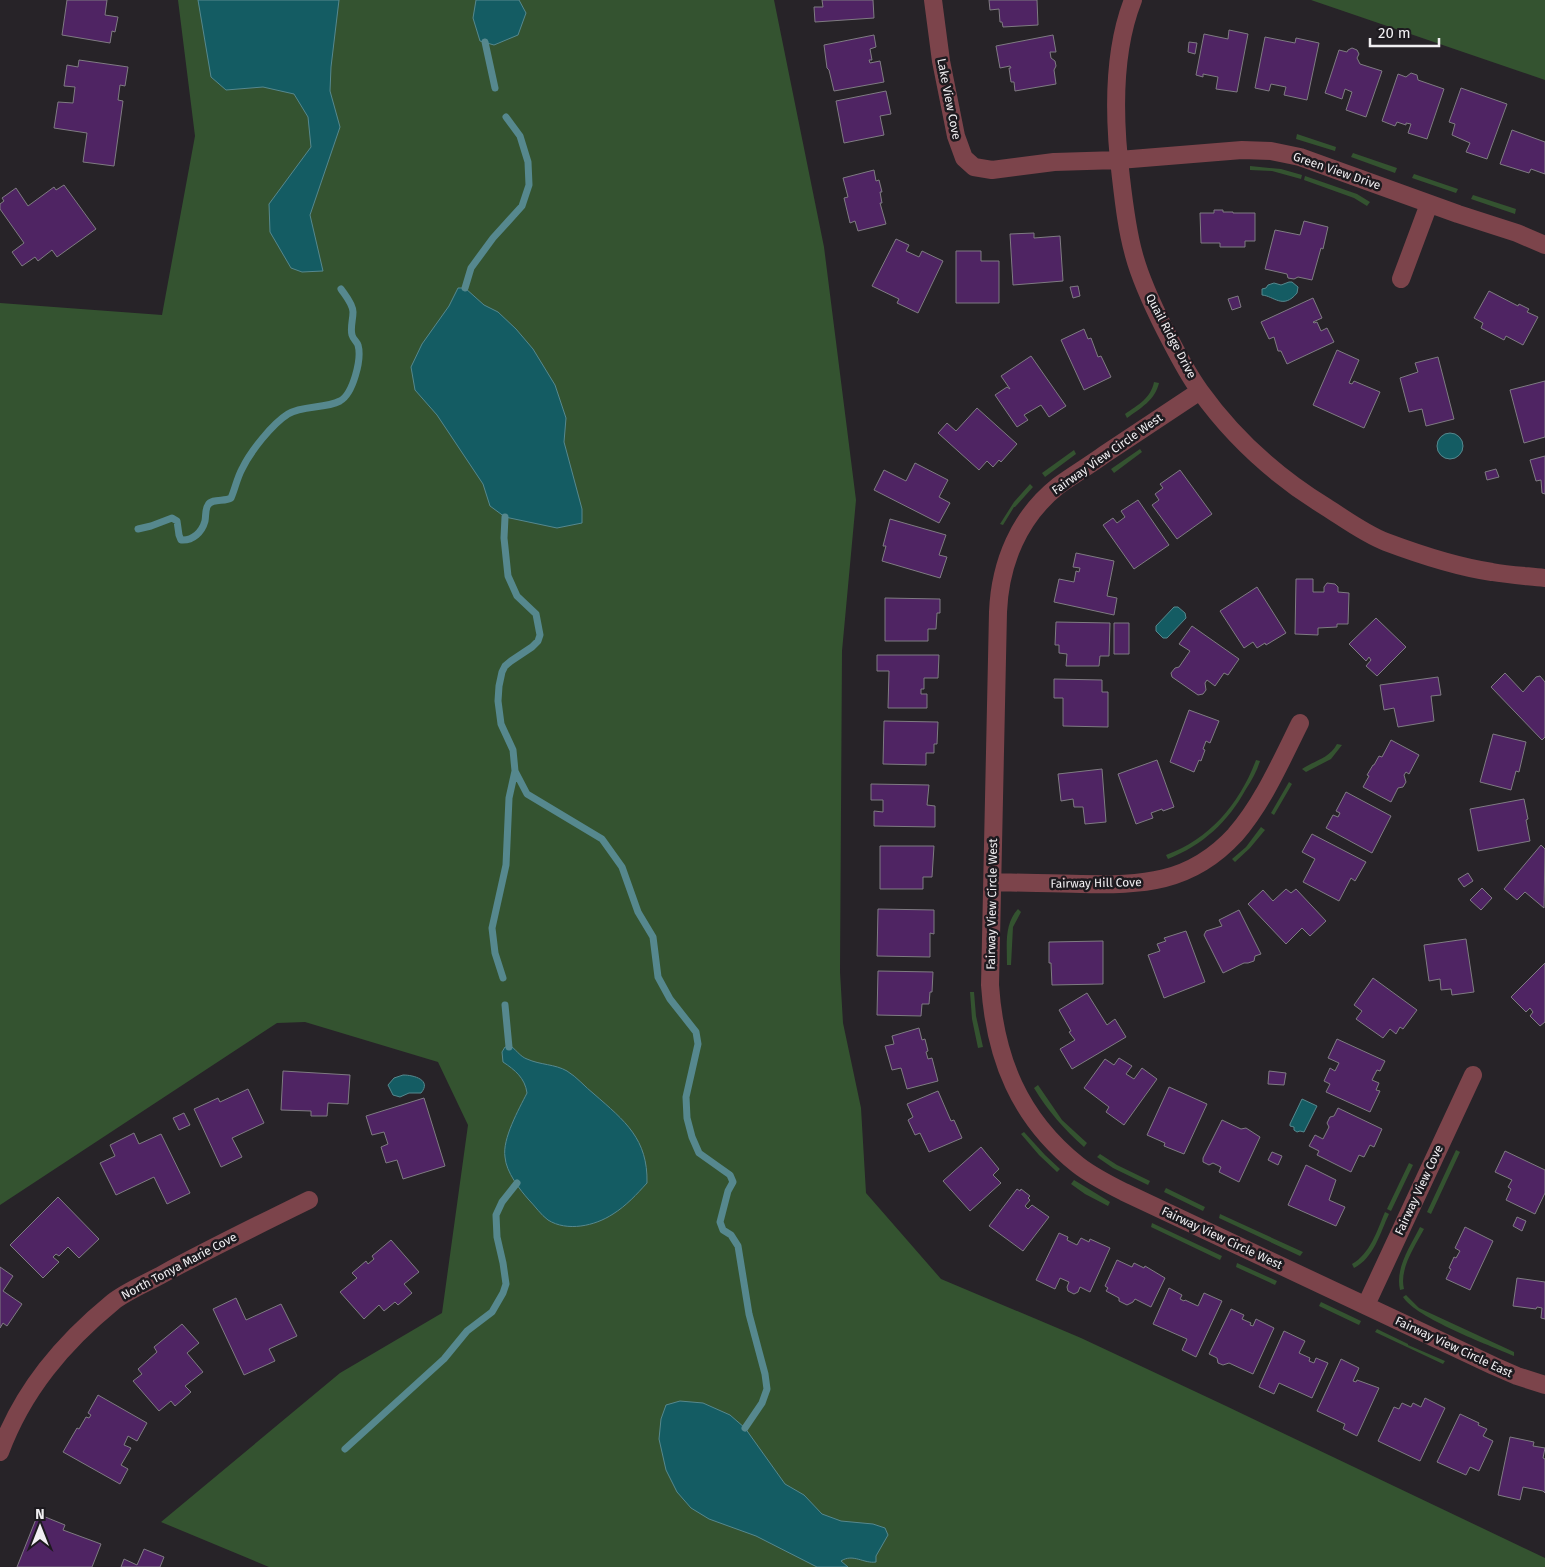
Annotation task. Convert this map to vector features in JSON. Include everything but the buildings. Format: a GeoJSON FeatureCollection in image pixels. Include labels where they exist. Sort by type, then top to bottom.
{"type":"FeatureCollection","features":[{"type":"Feature","properties":{"kind":"street","name":"Lake View Cove"},"geometry":{"type":"LineString","coordinates":[[933,0],[940,52],[956,136],[961,153],[969,164],[974,167],[992,170],[1054,162],[1119,160]]}},
{"type":"Feature","properties":{"kind":"street","name":"Quail Ridge Drive"},"geometry":{"type":"LineString","coordinates":[[1133,0],[1120,51],[1116,110],[1119,160],[1127,222],[1140,272],[1154,309],[1180,360],[1200,391],[1226,423],[1256,454],[1286,480],[1318,502],[1384,541],[1438,559],[1491,572],[1545,578]]}},
{"type":"Feature","properties":{"kind":"street","name":"Green View Drive"},"geometry":{"type":"LineString","coordinates":[[1119,160],[1242,150],[1271,151],[1300,158],[1517,233],[1545,245]]}},
{"type":"Feature","properties":{"kind":"street"},"geometry":{"type":"LineString","coordinates":[[1401,279],[1429,204]]}},
{"type":"Feature","properties":{"kind":"street","name":"Fairway View Circle West"},"geometry":{"type":"LineString","coordinates":[[1200,391],[1058,486],[1028,517],[1011,547],[1001,579],[998,606],[990,985],[993,1022],[1010,1078],[1033,1116],[1052,1140],[1080,1167],[1124,1192],[1366,1305]]}},
{"type":"Feature","properties":{"kind":"street","name":"Fairway Hill Cove"},"geometry":{"type":"LineString","coordinates":[[993,882],[1129,884],[1165,878],[1189,869],[1225,844],[1244,824],[1262,795],[1300,723]]}},
{"type":"Feature","properties":{"kind":"street","name":"Fairway View Cove"},"geometry":{"type":"LineString","coordinates":[[1366,1305],[1473,1074]]}},
{"type":"Feature","properties":{"kind":"street","name":"North Tonya Marie Cove"},"geometry":{"type":"LineString","coordinates":[[0,1452],[20,1409],[42,1374],[64,1348],[115,1301],[198,1255],[309,1200]]}},
{"type":"Feature","properties":{"kind":"street","name":"Fairway View Circle East"},"geometry":{"type":"LineString","coordinates":[[1366,1305],[1494,1366],[1545,1385]]}},
{"type":"Feature","properties":{"kind":"green space"},"geometry":{"type":"Polygon","coordinates":[[[178,0],[774,0],[824,247],[856,500],[842,651],[840,972],[843,1023],[861,1108],[866,1193],[941,1279],[1081,1338],[1545,1558],[1545,1567],[269,1567],[161,1522],[340,1373],[442,1313],[468,1125],[438,1062],[305,1022],[277,1023],[0,1205],[0,303],[162,315],[195,136],[178,0]]]}},
{"type":"Feature","properties":{"kind":"green space"},"geometry":{"type":"Polygon","coordinates":[[[1311,0],[1545,0],[1545,80],[1311,0]]]}},
{"type":"Feature","properties":{"kind":"green space"},"geometry":{"type":"Polygon","coordinates":[[[1297,134],[1336,147],[1335,151],[1296,139],[1297,134]]]}},
{"type":"Feature","properties":{"kind":"green space"},"geometry":{"type":"Polygon","coordinates":[[[1353,153],[1397,168],[1395,173],[1351,157],[1353,153]]]}},
{"type":"Feature","properties":{"kind":"green space"},"geometry":{"type":"Polygon","coordinates":[[[1250,166],[1281,169],[1302,175],[1301,179],[1272,171],[1250,170],[1250,166]]]}},
{"type":"Feature","properties":{"kind":"green space"},"geometry":{"type":"Polygon","coordinates":[[[1414,174],[1458,189],[1456,193],[1412,178],[1414,174]]]}},
{"type":"Feature","properties":{"kind":"green space"},"geometry":{"type":"Polygon","coordinates":[[[1305,176],[1357,194],[1370,202],[1367,206],[1354,198],[1304,180],[1305,176]]]}},
{"type":"Feature","properties":{"kind":"green space"},"geometry":{"type":"Polygon","coordinates":[[[1473,195],[1516,209],[1515,214],[1471,199],[1473,195]]]}},
{"type":"Feature","properties":{"kind":"green space"},"geometry":{"type":"Polygon","coordinates":[[[1154,382],[1159,383],[1151,399],[1127,418],[1125,414],[1147,397],[1154,382]]]}},
{"type":"Feature","properties":{"kind":"green space"},"geometry":{"type":"Polygon","coordinates":[[[1140,449],[1142,452],[1114,473],[1111,469],[1140,449]]]}},
{"type":"Feature","properties":{"kind":"green space"},"geometry":{"type":"Polygon","coordinates":[[[1074,450],[1076,454],[1045,477],[1042,473],[1074,450]]]}},
{"type":"Feature","properties":{"kind":"green space"},"geometry":{"type":"Polygon","coordinates":[[[1030,484],[1033,487],[1014,507],[1003,525],[1000,524],[1014,502],[1030,484]]]}},
{"type":"Feature","properties":{"kind":"green space"},"geometry":{"type":"Polygon","coordinates":[[[1337,744],[1342,745],[1331,759],[1306,772],[1302,769],[1326,756],[1337,744]]]}},
{"type":"Feature","properties":{"kind":"green space"},"geometry":{"type":"Polygon","coordinates":[[[1256,760],[1260,761],[1252,779],[1239,801],[1223,822],[1192,847],[1168,859],[1166,855],[1196,839],[1222,818],[1241,791],[1256,760]]]}},
{"type":"Feature","properties":{"kind":"green space"},"geometry":{"type":"Polygon","coordinates":[[[1289,782],[1292,784],[1274,815],[1271,813],[1289,782]]]}},
{"type":"Feature","properties":{"kind":"green space"},"geometry":{"type":"Polygon","coordinates":[[[1261,827],[1265,830],[1235,862],[1232,859],[1246,847],[1261,827]]]}},
{"type":"Feature","properties":{"kind":"green space"},"geometry":{"type":"Polygon","coordinates":[[[1018,909],[1021,912],[1013,927],[1011,965],[1007,965],[1008,928],[1018,909]]]}},
{"type":"Feature","properties":{"kind":"green space"},"geometry":{"type":"Polygon","coordinates":[[[970,992],[974,992],[976,1016],[983,1047],[978,1048],[972,1019],[970,992]]]}},
{"type":"Feature","properties":{"kind":"green space"},"geometry":{"type":"Polygon","coordinates":[[[1038,1085],[1062,1120],[1087,1143],[1084,1147],[1045,1104],[1034,1088],[1038,1085]]]}},
{"type":"Feature","properties":{"kind":"green space"},"geometry":{"type":"Polygon","coordinates":[[[1024,1132],[1060,1169],[1057,1172],[1021,1134],[1024,1132]]]}},
{"type":"Feature","properties":{"kind":"green space"},"geometry":{"type":"Polygon","coordinates":[[[1456,1150],[1460,1152],[1431,1214],[1427,1212],[1456,1150]]]}},
{"type":"Feature","properties":{"kind":"green space"},"geometry":{"type":"Polygon","coordinates":[[[1100,1154],[1117,1165],[1150,1181],[1148,1185],[1113,1168],[1097,1157],[1100,1154]]]}},
{"type":"Feature","properties":{"kind":"green space"},"geometry":{"type":"Polygon","coordinates":[[[1409,1163],[1413,1165],[1391,1211],[1387,1209],[1409,1163]]]}},
{"type":"Feature","properties":{"kind":"green space"},"geometry":{"type":"Polygon","coordinates":[[[1074,1180],[1110,1202],[1108,1206],[1071,1184],[1074,1180]]]}},
{"type":"Feature","properties":{"kind":"green space"},"geometry":{"type":"Polygon","coordinates":[[[1166,1188],[1205,1207],[1203,1211],[1164,1192],[1166,1188]]]}},
{"type":"Feature","properties":{"kind":"green space"},"geometry":{"type":"Polygon","coordinates":[[[1385,1212],[1389,1214],[1376,1244],[1367,1258],[1354,1268],[1352,1264],[1368,1248],[1385,1212]]]}},
{"type":"Feature","properties":{"kind":"green space"},"geometry":{"type":"Polygon","coordinates":[[[1220,1214],[1303,1252],[1300,1256],[1219,1218],[1220,1214]]]}},
{"type":"Feature","properties":{"kind":"green space"},"geometry":{"type":"Polygon","coordinates":[[[1152,1223],[1222,1256],[1220,1260],[1151,1227],[1152,1223]]]}},
{"type":"Feature","properties":{"kind":"green space"},"geometry":{"type":"Polygon","coordinates":[[[1420,1227],[1424,1229],[1406,1266],[1403,1281],[1404,1289],[1400,1290],[1401,1266],[1420,1227]]]}},
{"type":"Feature","properties":{"kind":"green space"},"geometry":{"type":"Polygon","coordinates":[[[1237,1263],[1277,1281],[1275,1285],[1236,1267],[1237,1263]]]}},
{"type":"Feature","properties":{"kind":"green space"},"geometry":{"type":"Polygon","coordinates":[[[1406,1295],[1419,1308],[1514,1352],[1514,1356],[1422,1314],[1403,1297],[1406,1295]]]}},
{"type":"Feature","properties":{"kind":"green space"},"geometry":{"type":"Polygon","coordinates":[[[1321,1302],[1361,1321],[1359,1325],[1319,1306],[1321,1302]]]}},
{"type":"Feature","properties":{"kind":"green space"},"geometry":{"type":"Polygon","coordinates":[[[1377,1329],[1445,1361],[1443,1364],[1375,1332],[1377,1329]]]}},
{"type":"Feature","properties":{"kind":"water"},"geometry":{"type":"Polygon","coordinates":[[[198,0],[339,0],[330,91],[340,127],[310,215],[323,271],[302,272],[291,268],[270,232],[269,204],[311,147],[308,117],[294,94],[263,87],[226,90],[211,77],[198,0]]]}},
{"type":"Feature","properties":{"kind":"water"},"geometry":{"type":"Polygon","coordinates":[[[476,0],[519,0],[526,13],[518,35],[494,45],[480,41],[473,18],[476,0]]]}},
{"type":"Feature","properties":{"kind":"water"},"geometry":{"type":"Polygon","coordinates":[[[1289,282],[1298,287],[1297,293],[1287,301],[1279,301],[1262,295],[1262,289],[1268,285],[1274,283],[1281,285],[1289,282]]]}},
{"type":"Feature","properties":{"kind":"water"},"geometry":{"type":"Polygon","coordinates":[[[458,288],[465,288],[484,305],[498,312],[516,329],[533,349],[555,385],[566,418],[564,442],[582,509],[582,523],[557,528],[505,517],[490,506],[483,484],[437,415],[415,390],[411,367],[422,344],[449,306],[458,288]]]}},
{"type":"Feature","properties":{"kind":"water"},"geometry":{"type":"Polygon","coordinates":[[[1450,433],[1459,437],[1463,446],[1459,455],[1450,459],[1441,455],[1437,446],[1441,437],[1450,433]]]}},
{"type":"Feature","properties":{"kind":"water"},"geometry":{"type":"Polygon","coordinates":[[[1174,607],[1178,607],[1185,613],[1186,618],[1167,638],[1163,638],[1156,631],[1156,626],[1174,607]]]}},
{"type":"Feature","properties":{"kind":"water"},"geometry":{"type":"Polygon","coordinates":[[[505,1047],[512,1047],[527,1059],[558,1067],[571,1073],[616,1113],[632,1132],[644,1154],[647,1183],[618,1211],[598,1222],[581,1226],[572,1227],[556,1224],[545,1218],[518,1186],[508,1169],[505,1150],[512,1124],[527,1093],[519,1075],[503,1062],[502,1052],[505,1047]]]}},
{"type":"Feature","properties":{"kind":"water"},"geometry":{"type":"Polygon","coordinates":[[[403,1075],[416,1077],[423,1082],[424,1088],[421,1093],[409,1093],[400,1097],[393,1095],[388,1085],[394,1078],[403,1075]]]}},
{"type":"Feature","properties":{"kind":"water"},"geometry":{"type":"Polygon","coordinates":[[[1302,1099],[1317,1106],[1304,1132],[1297,1132],[1290,1124],[1302,1099]]]}},
{"type":"Feature","properties":{"kind":"water"},"geometry":{"type":"Polygon","coordinates":[[[680,1401],[703,1403],[730,1415],[745,1428],[785,1484],[804,1495],[822,1514],[841,1521],[873,1524],[885,1528],[888,1535],[876,1556],[876,1562],[850,1558],[841,1561],[848,1567],[817,1567],[756,1536],[709,1519],[691,1508],[677,1492],[666,1470],[659,1439],[661,1419],[666,1405],[680,1401]]]}},
{"type":"Feature","properties":{"kind":"waterway"},"geometry":{"type":"LineString","coordinates":[[485,42],[495,88]]}},
{"type":"Feature","properties":{"kind":"waterway"},"geometry":{"type":"LineString","coordinates":[[465,288],[471,268],[493,238],[522,206],[529,185],[528,162],[520,136],[506,117]]}},
{"type":"Feature","properties":{"kind":"waterway"},"geometry":{"type":"LineString","coordinates":[[138,529],[172,518],[177,521],[181,540],[193,537],[204,525],[208,505],[215,501],[231,498],[246,462],[275,424],[294,411],[327,405],[340,401],[345,397],[355,376],[359,351],[351,332],[353,309],[341,289]]}},
{"type":"Feature","properties":{"kind":"waterway"},"geometry":{"type":"LineString","coordinates":[[505,517],[504,538],[508,576],[517,596],[536,614],[540,635],[538,641],[532,647],[511,661],[502,672],[498,701],[501,724],[513,750],[515,771],[527,794],[602,839],[622,867],[638,912],[653,937],[658,977],[670,999],[696,1032],[698,1044],[686,1097],[687,1118],[699,1153],[730,1175],[733,1182],[728,1191],[720,1222],[723,1230],[731,1235],[738,1246],[749,1314],[765,1374],[767,1389],[762,1403],[745,1428]]}},
{"type":"Feature","properties":{"kind":"waterway"},"geometry":{"type":"LineString","coordinates":[[503,978],[495,953],[492,928],[506,865],[509,798],[515,771]]}},
{"type":"Feature","properties":{"kind":"waterway"},"geometry":{"type":"LineString","coordinates":[[505,1005],[509,1047]]}},
{"type":"Feature","properties":{"kind":"waterway"},"geometry":{"type":"LineString","coordinates":[[345,1449],[444,1359],[467,1331],[492,1312],[506,1284],[497,1237],[496,1215],[502,1202],[517,1183]]}}]}
